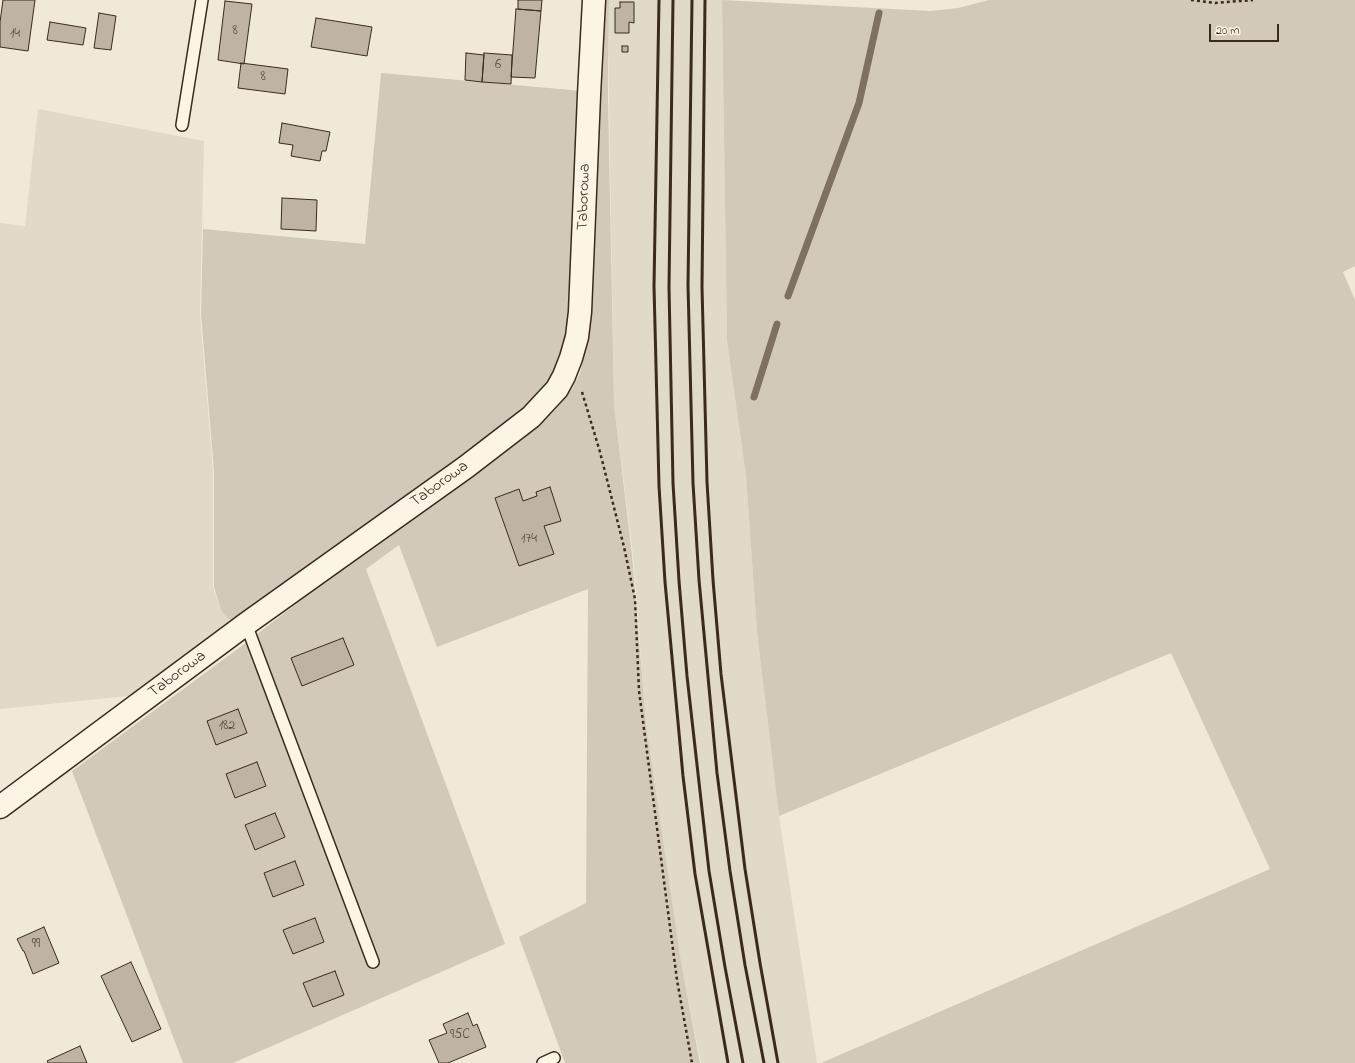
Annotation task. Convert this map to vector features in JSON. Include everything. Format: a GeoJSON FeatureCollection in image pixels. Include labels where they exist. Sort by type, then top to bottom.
{"type":"FeatureCollection","features":[{"type":"Feature","properties":{"kind":"street","name":"Taborowa"},"geometry":{"type":"LineString","coordinates":[[0,807],[246,624],[466,467],[531,417],[557,389],[571,358],[577,337],[580,312],[594,0]]}},
{"type":"Feature","properties":{"kind":"lane"},"geometry":{"type":"LineString","coordinates":[[182,125],[202,0]]}},
{"type":"Feature","properties":{"kind":"lane"},"geometry":{"type":"LineString","coordinates":[[246,624],[374,962]]}},
{"type":"Feature","properties":{"kind":"lane"},"geometry":{"type":"LineString","coordinates":[[543,1063],[554,1058]]}},
{"type":"Feature","properties":{"kind":"path"},"geometry":{"type":"LineString","coordinates":[[1191,0],[1215,3],[1253,0]]}},
{"type":"Feature","properties":{"kind":"path"},"geometry":{"type":"LineString","coordinates":[[1215,0],[1223,3]]}},
{"type":"Feature","properties":{"kind":"path"},"geometry":{"type":"LineString","coordinates":[[571,358],[600,452],[624,547],[635,599],[640,691],[677,980],[692,1063]]}},
{"type":"Feature","properties":{"kind":"shaded area"},"geometry":{"type":"Polygon","coordinates":[[[606,0],[609,0],[608,97],[614,404],[632,555],[646,724],[681,962],[700,1063],[565,1063],[519,937],[586,903],[588,589],[437,647],[399,545],[366,569],[505,944],[233,1063],[183,1063],[72,771],[243,645],[342,568],[439,496],[541,423],[555,410],[572,389],[580,373],[590,323],[595,195],[606,0]]]}},
{"type":"Feature","properties":{"kind":"shaded area"},"geometry":{"type":"Polygon","coordinates":[[[609,0],[722,0],[727,341],[746,476],[757,632],[779,816],[817,1063],[701,1063],[681,963],[646,724],[633,555],[614,404],[609,97],[609,0]]]}},
{"type":"Feature","properties":{"kind":"shaded area"},"geometry":{"type":"Polygon","coordinates":[[[722,0],[930,11],[958,8],[989,0],[1355,0],[1355,266],[1343,272],[1355,300],[1355,1063],[821,1063],[1270,869],[1171,653],[779,816],[757,632],[746,476],[727,341],[722,0]]]}},
{"type":"Feature","properties":{"kind":"shaded area"},"geometry":{"type":"Polygon","coordinates":[[[381,73],[582,91],[568,339],[551,379],[529,405],[244,619],[231,620],[227,618],[221,610],[214,587],[214,471],[201,314],[203,229],[365,244],[381,73]]]}},
{"type":"Feature","properties":{"kind":"shaded area"},"geometry":{"type":"Polygon","coordinates":[[[38,109],[204,141],[200,314],[213,471],[213,587],[221,610],[238,631],[148,694],[0,709],[0,223],[25,226],[38,109]]]}},
{"type":"Feature","properties":{"kind":"building"},"geometry":{"type":"Polygon","coordinates":[[[3,0],[35,0],[28,51],[0,47],[0,22],[3,0]]]}},
{"type":"Feature","properties":{"kind":"building"},"geometry":{"type":"Polygon","coordinates":[[[518,0],[542,0],[541,11],[518,9],[518,0]]]}},
{"type":"Feature","properties":{"kind":"building"},"geometry":{"type":"Polygon","coordinates":[[[225,1],[252,4],[244,64],[218,60],[225,1]]]}},
{"type":"Feature","properties":{"kind":"building"},"geometry":{"type":"Polygon","coordinates":[[[620,2],[634,2],[634,23],[629,22],[629,33],[615,33],[615,8],[620,8],[620,2]]]}},
{"type":"Feature","properties":{"kind":"building"},"geometry":{"type":"Polygon","coordinates":[[[516,9],[541,11],[535,78],[511,77],[516,9]]]}},
{"type":"Feature","properties":{"kind":"building"},"geometry":{"type":"Polygon","coordinates":[[[99,13],[116,16],[111,50],[94,48],[99,13]]]}},
{"type":"Feature","properties":{"kind":"building"},"geometry":{"type":"Polygon","coordinates":[[[316,18],[372,27],[367,56],[311,47],[316,18]]]}},
{"type":"Feature","properties":{"kind":"building"},"geometry":{"type":"Polygon","coordinates":[[[50,22],[86,28],[83,45],[47,40],[50,22]]]}},
{"type":"Feature","properties":{"kind":"building"},"geometry":{"type":"Polygon","coordinates":[[[622,46],[628,46],[628,52],[622,52],[622,46]]]}},
{"type":"Feature","properties":{"kind":"building"},"geometry":{"type":"Polygon","coordinates":[[[466,53],[484,55],[482,82],[465,80],[466,53]]]}},
{"type":"Feature","properties":{"kind":"building"},"geometry":{"type":"Polygon","coordinates":[[[484,53],[512,55],[511,84],[482,82],[484,53]]]}},
{"type":"Feature","properties":{"kind":"building"},"geometry":{"type":"Polygon","coordinates":[[[241,63],[288,69],[285,94],[238,88],[241,63]]]}},
{"type":"Feature","properties":{"kind":"building"},"geometry":{"type":"Polygon","coordinates":[[[282,123],[330,132],[326,151],[322,151],[320,161],[291,156],[293,145],[279,143],[282,123]]]}},
{"type":"Feature","properties":{"kind":"building"},"geometry":{"type":"Polygon","coordinates":[[[282,198],[317,200],[316,231],[281,229],[282,198]]]}},
{"type":"Feature","properties":{"kind":"building"},"geometry":{"type":"Polygon","coordinates":[[[550,487],[561,521],[544,526],[554,554],[519,566],[495,498],[519,489],[523,501],[537,496],[536,492],[550,487]]]}},
{"type":"Feature","properties":{"kind":"building"},"geometry":{"type":"Polygon","coordinates":[[[343,638],[354,665],[302,686],[291,658],[343,638]]]}},
{"type":"Feature","properties":{"kind":"building"},"geometry":{"type":"Polygon","coordinates":[[[238,709],[247,733],[216,745],[207,721],[238,709]]]}},
{"type":"Feature","properties":{"kind":"building"},"geometry":{"type":"Polygon","coordinates":[[[257,762],[266,786],[235,798],[226,774],[257,762]]]}},
{"type":"Feature","properties":{"kind":"building"},"geometry":{"type":"Polygon","coordinates":[[[275,813],[285,837],[255,850],[245,825],[275,813]]]}},
{"type":"Feature","properties":{"kind":"building"},"geometry":{"type":"Polygon","coordinates":[[[295,861],[304,885],[273,897],[264,873],[295,861]]]}},
{"type":"Feature","properties":{"kind":"building"},"geometry":{"type":"Polygon","coordinates":[[[315,918],[324,942],[293,954],[283,930],[315,918]]]}},
{"type":"Feature","properties":{"kind":"building"},"geometry":{"type":"Polygon","coordinates":[[[44,927],[59,963],[33,974],[24,951],[17,939],[44,927]]]}},
{"type":"Feature","properties":{"kind":"building"},"geometry":{"type":"Polygon","coordinates":[[[131,962],[161,1029],[132,1042],[101,976],[131,962]]]}},
{"type":"Feature","properties":{"kind":"building"},"geometry":{"type":"Polygon","coordinates":[[[335,971],[344,995],[313,1007],[303,983],[335,971]]]}},
{"type":"Feature","properties":{"kind":"building"},"geometry":{"type":"Polygon","coordinates":[[[468,1013],[473,1026],[477,1024],[486,1047],[448,1063],[439,1063],[429,1040],[447,1033],[443,1024],[468,1013]]]}},
{"type":"Feature","properties":{"kind":"building"},"geometry":{"type":"Polygon","coordinates":[[[80,1046],[87,1063],[48,1063],[47,1061],[80,1046]]]}},
{"type":"Feature","properties":{"kind":"waterway"},"geometry":{"type":"LineString","coordinates":[[788,296],[859,103],[879,13]]}},
{"type":"Feature","properties":{"kind":"waterway"},"geometry":{"type":"LineString","coordinates":[[754,397],[777,324]]}},
{"type":"Feature","properties":{"kind":"railway"},"geometry":{"type":"LineString","coordinates":[[659,0],[654,286],[659,486],[665,582],[683,776],[695,874],[728,1063]]}},
{"type":"Feature","properties":{"kind":"railway"},"geometry":{"type":"LineString","coordinates":[[673,0],[669,287],[673,483],[679,581],[687,676],[709,871],[743,1063]]}},
{"type":"Feature","properties":{"kind":"railway"},"geometry":{"type":"LineString","coordinates":[[692,0],[688,285],[693,483],[699,580],[717,773],[730,871],[745,965],[764,1063]]}},
{"type":"Feature","properties":{"kind":"railway"},"geometry":{"type":"LineString","coordinates":[[705,0],[702,287],[707,482],[713,580],[721,674],[745,869],[778,1063]]}}]}
